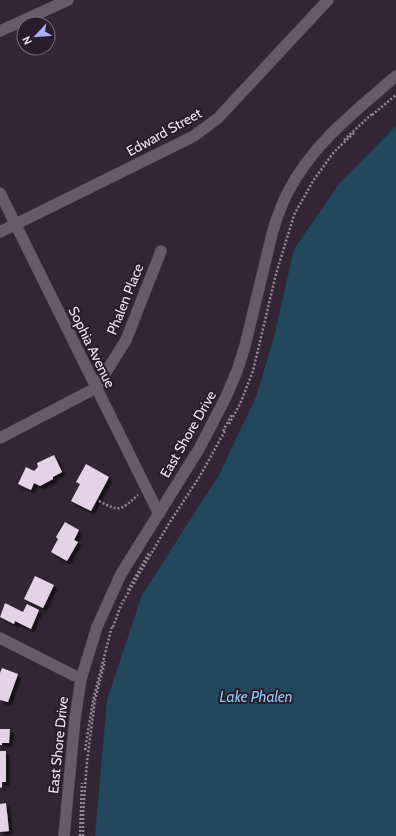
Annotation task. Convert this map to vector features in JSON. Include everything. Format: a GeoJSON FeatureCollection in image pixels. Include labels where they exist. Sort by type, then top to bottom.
{"type":"FeatureCollection","features":[{"type":"Feature","properties":{"kind":"street"},"geometry":{"type":"LineString","coordinates":[[0,32],[68,0]]}},
{"type":"Feature","properties":{"kind":"street","name":"Edward Street"},"geometry":{"type":"LineString","coordinates":[[0,232],[194,136],[218,118],[328,0]]}},
{"type":"Feature","properties":{"kind":"street","name":"East Shore Drive"},"geometry":{"type":"LineString","coordinates":[[64,836],[75,718],[81,679],[97,627],[121,574],[215,420],[234,378],[245,346],[272,234],[288,192],[307,162],[324,141],[341,124],[396,76]]}},
{"type":"Feature","properties":{"kind":"street","name":"Sophia Avenue"},"geometry":{"type":"LineString","coordinates":[[0,193],[158,514]]}},
{"type":"Feature","properties":{"kind":"street","name":"Phalen Place"},"geometry":{"type":"LineString","coordinates":[[96,388],[126,340],[161,250]]}},
{"type":"Feature","properties":{"kind":"street"},"geometry":{"type":"LineString","coordinates":[[0,438],[96,388]]}},
{"type":"Feature","properties":{"kind":"street"},"geometry":{"type":"LineString","coordinates":[[0,638],[81,679]]}},
{"type":"Feature","properties":{"kind":"path"},"geometry":{"type":"LineString","coordinates":[[99,501],[110,507],[120,509],[138,495]]}},
{"type":"Feature","properties":{"kind":"water","name":"Lake Phalen"},"geometry":{"type":"Polygon","coordinates":[[[396,126],[396,836],[95,836],[107,700],[142,595],[219,475],[256,397],[274,337],[294,249],[339,184],[396,126]]]}},
{"type":"Feature","properties":{"kind":"building"},"geometry":{"type":"Polygon","coordinates":[[[54,455],[62,472],[40,486],[34,483],[31,490],[18,484],[26,467],[34,471],[38,467],[37,463],[54,455]]]}},
{"type":"Feature","properties":{"kind":"building"},"geometry":{"type":"Polygon","coordinates":[[[86,464],[109,477],[91,511],[71,501],[80,484],[76,482],[86,464]]]}},
{"type":"Feature","properties":{"kind":"building"},"geometry":{"type":"Polygon","coordinates":[[[65,522],[79,530],[74,540],[78,542],[67,561],[51,552],[58,539],[56,537],[65,522]]]}},
{"type":"Feature","properties":{"kind":"building"},"geometry":{"type":"Polygon","coordinates":[[[35,576],[54,585],[43,608],[24,599],[35,576]]]}},
{"type":"Feature","properties":{"kind":"building"},"geometry":{"type":"Polygon","coordinates":[[[5,603],[23,612],[27,604],[39,610],[31,629],[15,621],[14,624],[0,617],[5,603]]]}},
{"type":"Feature","properties":{"kind":"building"},"geometry":{"type":"Polygon","coordinates":[[[2,668],[18,674],[8,702],[0,700],[0,673],[2,668]]]}},
{"type":"Feature","properties":{"kind":"building"},"geometry":{"type":"Polygon","coordinates":[[[0,729],[10,729],[9,743],[2,743],[2,745],[0,745],[0,729]]]}},
{"type":"Feature","properties":{"kind":"building"},"geometry":{"type":"Polygon","coordinates":[[[0,751],[6,751],[6,782],[2,782],[2,787],[0,788],[0,751]]]}},
{"type":"Feature","properties":{"kind":"building"},"geometry":{"type":"Polygon","coordinates":[[[6,803],[9,831],[0,832],[0,804],[6,803]]]}}]}
